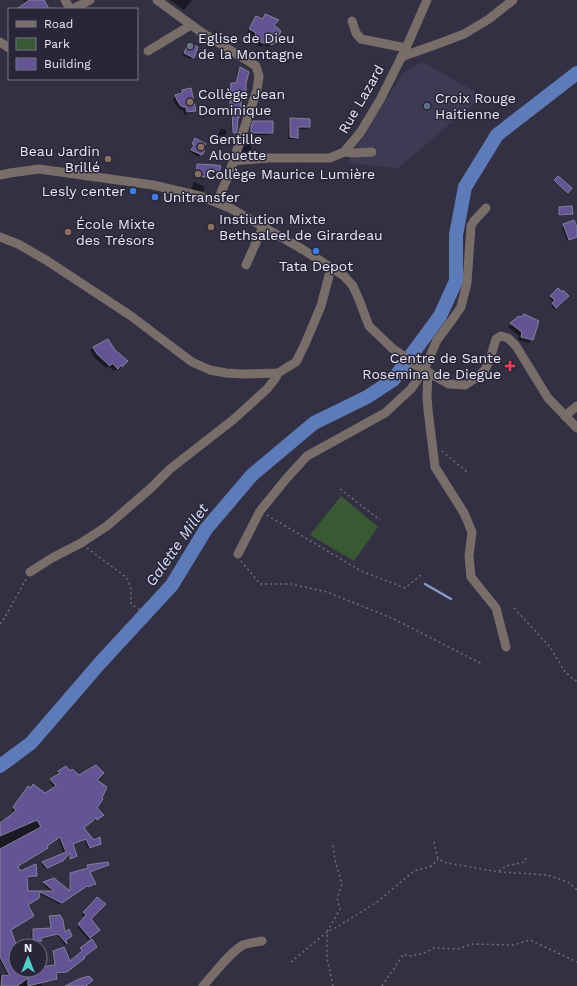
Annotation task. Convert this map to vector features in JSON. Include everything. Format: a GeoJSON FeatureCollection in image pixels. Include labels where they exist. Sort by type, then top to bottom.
{"type":"FeatureCollection","features":[{"type":"Feature","properties":{"kind":"street"},"geometry":{"type":"LineString","coordinates":[[64,0],[71,8]]}},
{"type":"Feature","properties":{"kind":"street"},"geometry":{"type":"LineString","coordinates":[[74,8],[90,0]]}},
{"type":"Feature","properties":{"kind":"street"},"geometry":{"type":"LineString","coordinates":[[157,0],[201,32],[256,66],[259,76],[257,90],[229,174],[217,202]]}},
{"type":"Feature","properties":{"kind":"street","name":"Rue Lazard"},"geometry":{"type":"LineString","coordinates":[[233,161],[269,158],[330,158],[344,152],[360,133],[380,100],[406,48],[427,0]]}},
{"type":"Feature","properties":{"kind":"street"},"geometry":{"type":"LineString","coordinates":[[401,57],[464,34],[488,19],[513,0]]}},
{"type":"Feature","properties":{"kind":"street"},"geometry":{"type":"LineString","coordinates":[[352,22],[356,33],[361,39],[406,48]]}},
{"type":"Feature","properties":{"kind":"street"},"geometry":{"type":"LineString","coordinates":[[148,51],[191,25]]}},
{"type":"Feature","properties":{"kind":"street"},"geometry":{"type":"LineString","coordinates":[[344,152],[372,152]]}},
{"type":"Feature","properties":{"kind":"street"},"geometry":{"type":"LineString","coordinates":[[0,175],[39,170],[53,171],[153,185],[200,196],[217,202],[263,226],[344,276],[353,286],[369,326],[392,348],[423,370],[449,384],[465,385],[477,378],[485,370],[496,339],[501,336],[508,338],[516,346],[548,398],[577,428]]}},
{"type":"Feature","properties":{"kind":"street"},"geometry":{"type":"LineString","coordinates":[[238,554],[260,511],[307,456],[385,413],[411,390],[423,370],[437,340],[461,307],[467,283],[471,226],[486,208]]}},
{"type":"Feature","properties":{"kind":"street"},"geometry":{"type":"LineString","coordinates":[[246,266],[263,226]]}},
{"type":"Feature","properties":{"kind":"street"},"geometry":{"type":"LineString","coordinates":[[0,237],[18,244],[46,260],[131,316],[192,362],[210,370],[226,374],[278,373],[296,362],[306,344],[321,306],[331,268]]}},
{"type":"Feature","properties":{"kind":"street"},"geometry":{"type":"LineString","coordinates":[[423,370],[435,467],[464,513],[472,532],[469,556],[470,577],[496,608],[506,647]]}},
{"type":"Feature","properties":{"kind":"street"},"geometry":{"type":"LineString","coordinates":[[30,572],[52,558],[81,543],[107,526],[151,488],[170,469],[234,419],[267,389],[278,373]]}},
{"type":"Feature","properties":{"kind":"street"},"geometry":{"type":"LineString","coordinates":[[565,416],[577,406]]}},
{"type":"Feature","properties":{"kind":"street"},"geometry":{"type":"LineString","coordinates":[[203,986],[233,953],[243,946],[253,942],[262,941]]}},
{"type":"Feature","properties":{"kind":"path"},"geometry":{"type":"LineString","coordinates":[[432,442],[468,473]]}},
{"type":"Feature","properties":{"kind":"path"},"geometry":{"type":"LineString","coordinates":[[340,489],[380,520]]}},
{"type":"Feature","properties":{"kind":"path"},"geometry":{"type":"LineString","coordinates":[[260,511],[368,574],[405,588],[422,574]]}},
{"type":"Feature","properties":{"kind":"path"},"geometry":{"type":"LineString","coordinates":[[81,543],[127,578],[131,589],[131,604],[140,610]]}},
{"type":"Feature","properties":{"kind":"path"},"geometry":{"type":"LineString","coordinates":[[238,554],[238,557],[260,584],[291,584],[328,592],[394,619],[482,664]]}},
{"type":"Feature","properties":{"kind":"path"},"geometry":{"type":"LineString","coordinates":[[0,624],[30,572]]}},
{"type":"Feature","properties":{"kind":"path"},"geometry":{"type":"LineString","coordinates":[[514,608],[550,647],[565,672],[577,681]]}},
{"type":"Feature","properties":{"kind":"path"},"geometry":{"type":"LineString","coordinates":[[434,842],[438,859]]}},
{"type":"Feature","properties":{"kind":"path"},"geometry":{"type":"LineString","coordinates":[[333,845],[335,860],[342,884],[337,898],[340,909],[327,932],[328,958],[333,986]]}},
{"type":"Feature","properties":{"kind":"path"},"geometry":{"type":"LineString","coordinates":[[499,872],[506,866],[525,862],[526,854]]}},
{"type":"Feature","properties":{"kind":"path"},"geometry":{"type":"LineString","coordinates":[[438,859],[447,863],[499,872],[547,875],[568,882],[577,890]]}},
{"type":"Feature","properties":{"kind":"path"},"geometry":{"type":"LineString","coordinates":[[291,962],[327,932],[377,902],[414,870],[432,866],[438,859]]}},
{"type":"Feature","properties":{"kind":"path"},"geometry":{"type":"LineString","coordinates":[[382,986],[403,954],[409,956],[417,955],[427,952],[433,948],[458,949],[472,944],[512,945],[530,940],[577,962]]}},
{"type":"Feature","properties":{"kind":"shaded area","name":"Croix Rouge Haitienne"},"geometry":{"type":"Polygon","coordinates":[[[423,62],[483,96],[398,168],[347,163],[403,73],[423,62]]]}},
{"type":"Feature","properties":{"kind":"green space"},"geometry":{"type":"Polygon","coordinates":[[[341,496],[378,527],[354,561],[310,535],[341,496]]]}},
{"type":"Feature","properties":{"kind":"building"},"geometry":{"type":"Polygon","coordinates":[[[29,0],[44,0],[48,8],[18,8],[29,0]]]}},
{"type":"Feature","properties":{"kind":"building"},"geometry":{"type":"Polygon","coordinates":[[[265,14],[279,20],[274,25],[281,31],[275,43],[271,45],[267,42],[265,44],[253,38],[256,33],[249,29],[256,16],[263,19],[265,14]]]}},
{"type":"Feature","properties":{"kind":"building"},"geometry":{"type":"Polygon","coordinates":[[[188,43],[198,47],[194,58],[184,53],[188,43]]]}},
{"type":"Feature","properties":{"kind":"building"},"geometry":{"type":"Polygon","coordinates":[[[240,67],[249,72],[246,83],[246,95],[243,95],[244,99],[241,98],[241,113],[238,118],[237,130],[236,133],[233,133],[232,112],[230,112],[231,83],[236,83],[240,67]]]}},
{"type":"Feature","properties":{"kind":"building"},"geometry":{"type":"Polygon","coordinates":[[[191,88],[196,111],[187,112],[186,107],[180,105],[175,95],[182,93],[182,90],[191,88]]]}},
{"type":"Feature","properties":{"kind":"building"},"geometry":{"type":"Polygon","coordinates":[[[290,118],[310,119],[310,127],[298,127],[298,138],[290,137],[290,118]]]}},
{"type":"Feature","properties":{"kind":"building"},"geometry":{"type":"Polygon","coordinates":[[[253,121],[273,121],[273,133],[251,133],[253,121]]]}},
{"type":"Feature","properties":{"kind":"building"},"geometry":{"type":"Polygon","coordinates":[[[195,138],[206,144],[202,155],[191,150],[194,145],[192,144],[195,138]]]}},
{"type":"Feature","properties":{"kind":"building"},"geometry":{"type":"Polygon","coordinates":[[[197,164],[221,166],[219,173],[211,171],[207,177],[196,177],[197,164]]]}},
{"type":"Feature","properties":{"kind":"building"},"geometry":{"type":"Polygon","coordinates":[[[558,176],[572,188],[568,193],[554,180],[558,176]]]}},
{"type":"Feature","properties":{"kind":"building"},"geometry":{"type":"Polygon","coordinates":[[[572,206],[573,214],[559,215],[559,207],[572,206]]]}},
{"type":"Feature","properties":{"kind":"building"},"geometry":{"type":"Polygon","coordinates":[[[574,220],[577,227],[577,237],[569,240],[563,224],[574,220]]]}},
{"type":"Feature","properties":{"kind":"building"},"geometry":{"type":"Polygon","coordinates":[[[558,288],[562,292],[563,290],[569,296],[556,308],[552,303],[555,300],[550,296],[558,288]]]}},
{"type":"Feature","properties":{"kind":"building"},"geometry":{"type":"Polygon","coordinates":[[[524,314],[539,321],[533,340],[521,337],[522,332],[510,323],[524,314]]]}},
{"type":"Feature","properties":{"kind":"building"},"geometry":{"type":"Polygon","coordinates":[[[108,339],[115,350],[128,361],[122,367],[121,365],[118,369],[112,363],[110,366],[97,354],[93,347],[108,339]]]}},
{"type":"Feature","properties":{"kind":"building"},"geometry":{"type":"Polygon","coordinates":[[[96,765],[104,773],[97,780],[107,787],[102,798],[103,799],[97,808],[104,815],[97,820],[96,818],[84,828],[94,840],[100,837],[101,844],[90,848],[86,839],[73,844],[77,856],[70,859],[70,853],[63,861],[47,868],[42,862],[66,852],[60,837],[47,846],[48,848],[18,866],[20,871],[36,864],[37,876],[27,877],[28,891],[54,891],[43,882],[54,878],[70,891],[70,873],[88,868],[87,865],[108,862],[109,865],[90,872],[96,884],[87,886],[62,903],[40,892],[39,898],[28,905],[34,916],[11,930],[14,938],[8,938],[8,972],[0,957],[0,849],[41,827],[37,820],[0,836],[0,823],[16,811],[13,807],[28,786],[31,788],[33,784],[45,793],[56,786],[50,779],[60,773],[58,771],[66,766],[70,771],[72,769],[79,775],[96,765]]]}},
{"type":"Feature","properties":{"kind":"building"},"geometry":{"type":"Polygon","coordinates":[[[97,897],[106,904],[91,919],[100,930],[90,938],[78,924],[86,915],[83,912],[97,897]]]}},
{"type":"Feature","properties":{"kind":"building"},"geometry":{"type":"Polygon","coordinates":[[[60,915],[63,920],[65,932],[69,929],[72,936],[66,940],[67,944],[58,934],[41,938],[33,938],[33,929],[51,928],[49,916],[60,915]]]}},
{"type":"Feature","properties":{"kind":"building"},"geometry":{"type":"Polygon","coordinates":[[[92,939],[97,947],[67,972],[56,973],[57,979],[28,986],[28,978],[48,978],[48,966],[55,965],[53,951],[64,947],[70,961],[82,951],[80,948],[92,939]]]}},
{"type":"Feature","properties":{"kind":"building"},"geometry":{"type":"Polygon","coordinates":[[[2,975],[8,976],[8,978],[28,978],[17,986],[1,986],[2,975]]]}},
{"type":"Feature","properties":{"kind":"building"},"geometry":{"type":"Polygon","coordinates":[[[89,976],[93,980],[86,986],[65,986],[79,979],[89,976]]]}},
{"type":"Feature","properties":{"kind":"waterway","name":"Galette Millet"},"geometry":{"type":"LineString","coordinates":[[0,766],[31,743],[100,663],[172,585],[206,529],[252,475],[314,423],[367,397],[393,380],[440,316],[456,281],[456,235],[465,187],[497,135],[577,73]]}},
{"type":"Feature","properties":{"kind":"waterway"},"geometry":{"type":"LineString","coordinates":[[425,584],[451,599]]}},
{"type":"Feature","properties":{"kind":"place","name":"Eglise de Dieu de la Montagne"},"geometry":{"type":"Point","coordinates":[190,46]}},
{"type":"Feature","properties":{"kind":"place","name":"Collège Jean Dominique"},"geometry":{"type":"Point","coordinates":[190,102]}},
{"type":"Feature","properties":{"kind":"place","name":"Croix Rouge Haitienne"},"geometry":{"type":"Point","coordinates":[427,106]}},
{"type":"Feature","properties":{"kind":"place","name":"Gentille Alouette"},"geometry":{"type":"Point","coordinates":[201,147]}},
{"type":"Feature","properties":{"kind":"place","name":"Beau Jardin Brillé"},"geometry":{"type":"Point","coordinates":[108,159]}},
{"type":"Feature","properties":{"kind":"place","name":"Collège Maurice Lumière"},"geometry":{"type":"Point","coordinates":[198,174]}},
{"type":"Feature","properties":{"kind":"place","name":"Lesly center"},"geometry":{"type":"Point","coordinates":[133,191]}},
{"type":"Feature","properties":{"kind":"place","name":"Unitransfer"},"geometry":{"type":"Point","coordinates":[155,197]}},
{"type":"Feature","properties":{"kind":"place","name":"Instiution Mixte Bethsaleel de Girardeau"},"geometry":{"type":"Point","coordinates":[211,227]}},
{"type":"Feature","properties":{"kind":"place","name":"École Mixte des Trésors"},"geometry":{"type":"Point","coordinates":[68,232]}},
{"type":"Feature","properties":{"kind":"place","name":"Tata Depot"},"geometry":{"type":"Point","coordinates":[316,251]}},
{"type":"Feature","properties":{"kind":"place","name":"Centre de Sante Rosemina de Diegue"},"geometry":{"type":"Point","coordinates":[510,366]}}]}
